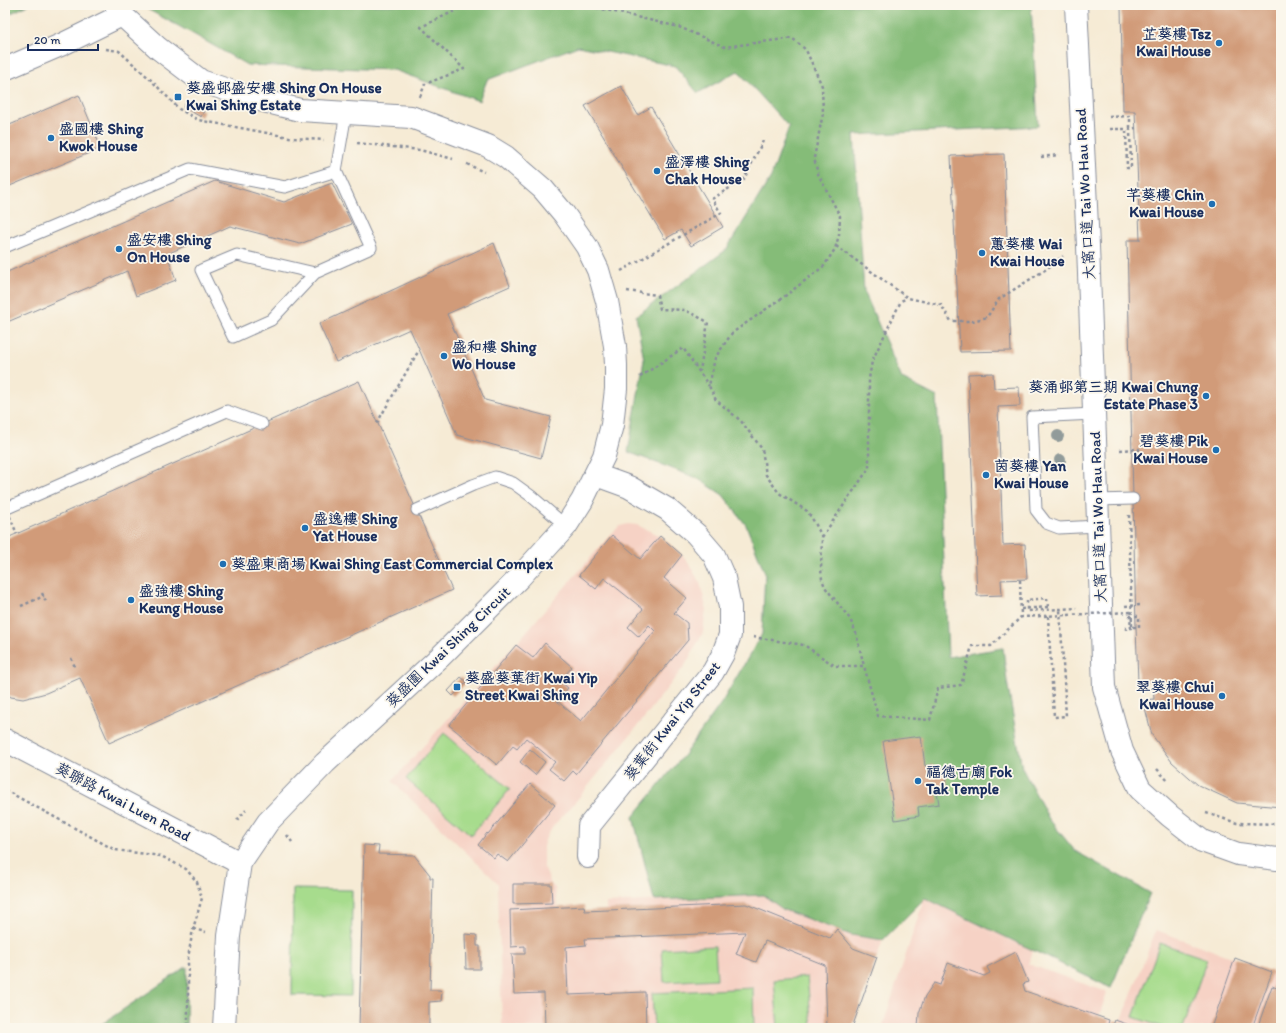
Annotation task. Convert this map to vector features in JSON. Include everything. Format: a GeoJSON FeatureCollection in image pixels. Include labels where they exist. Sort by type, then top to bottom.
{"type":"FeatureCollection","features":[{"type":"Feature","properties":{"kind":"street","name":"大窩口道 Tai Wo Hau Road"},"geometry":{"type":"LineString","coordinates":[[1076,5],[1087,230],[1104,687],[1122,751],[1140,789],[1170,816],[1202,841],[1238,854],[1281,858]]}},
{"type":"Feature","properties":{"kind":"street"},"geometry":{"type":"LineString","coordinates":[[5,69],[63,44],[119,10]]}},
{"type":"Feature","properties":{"kind":"street","name":"葵盛圍 Kwai Shing Circuit"},"geometry":{"type":"LineString","coordinates":[[119,10],[158,48],[201,81],[251,98],[300,110],[411,117],[488,146],[522,170],[543,189],[564,214],[587,247],[598,270],[608,301],[615,346],[616,373],[612,425],[604,456],[582,501],[566,526],[519,578],[445,652],[325,763],[268,822],[240,863],[229,936],[224,1028]]}},
{"type":"Feature","properties":{"kind":"street","name":"葵葉街 Kwai Yip Street"},"geometry":{"type":"LineString","coordinates":[[588,857],[589,826],[713,672],[723,654],[730,635],[730,607],[724,578],[714,555],[696,534],[667,509],[629,487],[596,475]]}},
{"type":"Feature","properties":{"kind":"street","name":"葵聯路 Kwai Luen Road"},"geometry":{"type":"LineString","coordinates":[[5,740],[240,863]]}},
{"type":"Feature","properties":{"kind":"lane"},"geometry":{"type":"LineString","coordinates":[[314,273],[237,255],[201,270],[233,337],[271,320],[314,273],[371,248],[336,170],[346,113]]}},
{"type":"Feature","properties":{"kind":"lane"},"geometry":{"type":"LineString","coordinates":[[5,247],[190,169],[285,187],[336,170]]}},
{"type":"Feature","properties":{"kind":"lane"},"geometry":{"type":"LineString","coordinates":[[5,509],[227,411],[262,424]]}},
{"type":"Feature","properties":{"kind":"lane"},"geometry":{"type":"LineString","coordinates":[[1094,414],[1032,417],[1036,510],[1046,523],[1058,528],[1098,526]]}},
{"type":"Feature","properties":{"kind":"lane"},"geometry":{"type":"LineString","coordinates":[[416,510],[495,477],[512,483],[531,496],[566,526]]}},
{"type":"Feature","properties":{"kind":"lane"},"geometry":{"type":"LineString","coordinates":[[1097,500],[1133,499]]}},
{"type":"Feature","properties":{"kind":"path"},"geometry":{"type":"LineString","coordinates":[[418,101],[424,84],[464,69],[421,27],[467,5]]}},
{"type":"Feature","properties":{"kind":"path"},"geometry":{"type":"LineString","coordinates":[[586,5],[679,27],[725,46],[792,38],[806,50],[822,86],[823,113],[814,158],[818,174],[840,216],[839,235],[836,246],[824,266],[785,296],[732,333],[715,358],[709,386]]}},
{"type":"Feature","properties":{"kind":"path"},"geometry":{"type":"LineString","coordinates":[[103,49],[119,51],[151,80],[179,109],[198,120],[294,138],[420,150],[460,161]]}},
{"type":"Feature","properties":{"kind":"path"},"geometry":{"type":"LineString","coordinates":[[1109,117],[1130,116],[1131,168],[1127,168],[1126,129],[1110,129]]}},
{"type":"Feature","properties":{"kind":"path"},"geometry":{"type":"LineString","coordinates":[[1130,129],[1136,128]]}},
{"type":"Feature","properties":{"kind":"path"},"geometry":{"type":"LineString","coordinates":[[616,274],[721,213],[712,199],[744,179],[763,141]]}},
{"type":"Feature","properties":{"kind":"path"},"geometry":{"type":"LineString","coordinates":[[1041,157],[1059,155]]}},
{"type":"Feature","properties":{"kind":"path"},"geometry":{"type":"LineString","coordinates":[[466,164],[485,173]]}},
{"type":"Feature","properties":{"kind":"path"},"geometry":{"type":"LineString","coordinates":[[836,246],[908,298],[942,305],[951,321],[973,321],[987,317],[999,299],[1045,270],[1063,256]]}},
{"type":"Feature","properties":{"kind":"path"},"geometry":{"type":"LineString","coordinates":[[620,290],[657,295],[660,308],[685,310],[708,322],[700,371]]}},
{"type":"Feature","properties":{"kind":"path"},"geometry":{"type":"LineString","coordinates":[[822,537],[869,468],[869,379],[872,361],[901,301],[908,298]]}},
{"type":"Feature","properties":{"kind":"path"},"geometry":{"type":"LineString","coordinates":[[634,376],[641,378],[683,348],[700,371],[716,400],[742,421],[762,449],[766,475],[779,493],[807,511],[822,537],[822,579],[825,587],[850,619],[856,633],[878,716],[930,720],[938,688],[961,685],[972,646],[991,646],[1022,617],[1132,612]]}},
{"type":"Feature","properties":{"kind":"path"},"geometry":{"type":"LineString","coordinates":[[378,423],[419,350]]}},
{"type":"Feature","properties":{"kind":"path"},"geometry":{"type":"LineString","coordinates":[[1120,450],[1139,449],[1139,458]]}},
{"type":"Feature","properties":{"kind":"path"},"geometry":{"type":"LineString","coordinates":[[5,505],[17,534]]}},
{"type":"Feature","properties":{"kind":"path"},"geometry":{"type":"LineString","coordinates":[[1126,635],[1126,628],[1131,628],[1130,616],[1139,616],[1139,627],[1132,627],[1132,612],[1128,515]]}},
{"type":"Feature","properties":{"kind":"path"},"geometry":{"type":"LineString","coordinates":[[1020,580],[1022,617]]}},
{"type":"Feature","properties":{"kind":"path"},"geometry":{"type":"LineString","coordinates":[[21,606],[43,594],[47,604]]}},
{"type":"Feature","properties":{"kind":"path"},"geometry":{"type":"LineString","coordinates":[[1021,609],[1048,608],[1047,598],[1027,600],[1027,611],[1077,608]]}},
{"type":"Feature","properties":{"kind":"path"},"geometry":{"type":"LineString","coordinates":[[1125,606],[1141,605]]}},
{"type":"Feature","properties":{"kind":"path"},"geometry":{"type":"LineString","coordinates":[[1048,616],[1054,717],[1066,716],[1060,609]]}},
{"type":"Feature","properties":{"kind":"path"},"geometry":{"type":"LineString","coordinates":[[747,636],[804,644],[835,666],[864,666]]}},
{"type":"Feature","properties":{"kind":"path"},"geometry":{"type":"LineString","coordinates":[[71,658],[75,667]]}},
{"type":"Feature","properties":{"kind":"path"},"geometry":{"type":"LineString","coordinates":[[1153,764],[1173,786]]}},
{"type":"Feature","properties":{"kind":"path"},"geometry":{"type":"LineString","coordinates":[[5,790],[115,850],[161,856],[186,869],[197,882],[202,898],[193,929],[188,958],[188,1028]]}},
{"type":"Feature","properties":{"kind":"path"},"geometry":{"type":"LineString","coordinates":[[237,820],[251,805]]}},
{"type":"Feature","properties":{"kind":"path"},"geometry":{"type":"LineString","coordinates":[[1201,809],[1207,814],[1237,823],[1281,824]]}},
{"type":"Feature","properties":{"kind":"path"},"geometry":{"type":"LineString","coordinates":[[288,836],[292,842]]}},
{"type":"Feature","properties":{"kind":"shaded area"},"geometry":{"type":"Polygon","coordinates":[[[628,524],[637,525],[660,536],[682,555],[689,564],[700,583],[706,608],[703,632],[686,664],[644,718],[571,807],[554,825],[546,838],[543,846],[544,867],[551,884],[555,888],[557,907],[584,906],[585,911],[606,910],[606,903],[763,895],[784,910],[851,935],[883,940],[852,1028],[502,1028],[498,883],[392,781],[520,639],[611,534],[620,526],[628,524]]]}},
{"type":"Feature","properties":{"kind":"shaded area"},"geometry":{"type":"Polygon","coordinates":[[[920,884],[1009,940],[1034,949],[1028,964],[1107,992],[1099,1016],[1109,1020],[1121,1022],[1156,930],[1281,975],[1281,1028],[882,1028],[922,905],[920,884]]]}},
{"type":"Feature","properties":{"kind":"green space"},"geometry":{"type":"Polygon","coordinates":[[[5,5],[28,5],[5,16],[5,5]]]}},
{"type":"Feature","properties":{"kind":"green space"},"geometry":{"type":"Polygon","coordinates":[[[145,5],[1031,5],[1038,126],[854,135],[864,291],[902,379],[937,397],[948,657],[1003,648],[1007,681],[1022,768],[1049,819],[1075,851],[1150,893],[1111,988],[925,898],[883,940],[851,935],[784,910],[763,895],[654,900],[633,817],[684,755],[722,702],[762,634],[765,573],[746,525],[723,495],[697,478],[628,452],[644,360],[636,316],[726,250],[771,177],[789,127],[738,71],[698,93],[675,66],[578,46],[487,80],[479,101],[394,70],[247,65],[147,9],[145,5]]]}},
{"type":"Feature","properties":{"kind":"green space"},"geometry":{"type":"Polygon","coordinates":[[[444,733],[510,789],[471,835],[406,779],[444,733]]]}},
{"type":"Feature","properties":{"kind":"green space"},"geometry":{"type":"Polygon","coordinates":[[[293,889],[352,890],[351,996],[292,995],[293,889]]]}},
{"type":"Feature","properties":{"kind":"green space"},"geometry":{"type":"Polygon","coordinates":[[[1160,943],[1207,959],[1183,1028],[1165,1028],[1133,1017],[1160,943]]]}},
{"type":"Feature","properties":{"kind":"green space"},"geometry":{"type":"Polygon","coordinates":[[[715,946],[717,979],[664,982],[662,949],[715,946]]]}},
{"type":"Feature","properties":{"kind":"green space"},"geometry":{"type":"Polygon","coordinates":[[[186,967],[186,1028],[96,1028],[186,967]]]}},
{"type":"Feature","properties":{"kind":"green space"},"geometry":{"type":"Polygon","coordinates":[[[807,977],[812,1028],[778,1028],[774,980],[807,977]]]}},
{"type":"Feature","properties":{"kind":"green space"},"geometry":{"type":"Polygon","coordinates":[[[753,988],[754,1028],[654,1028],[652,993],[753,988]]]}},
{"type":"Feature","properties":{"kind":"building","name":"葵涌邨第三期 Kwai Chung Estate Phase 3"},"geometry":{"type":"Polygon","coordinates":[[[1121,5],[1281,5],[1281,807],[1237,803],[1198,785],[1172,762],[1152,735],[1143,700],[1154,699],[1153,681],[1138,682],[1127,240],[1140,240],[1135,111],[1123,111],[1121,5]]]}},
{"type":"Feature","properties":{"kind":"building","name":"盛澤樓 Shing Chak House"},"geometry":{"type":"Polygon","coordinates":[[[621,86],[638,115],[651,107],[723,227],[691,246],[681,230],[665,239],[585,106],[621,86]]]}},
{"type":"Feature","properties":{"kind":"building","name":"盛國樓 Shing Kwok House"},"geometry":{"type":"Polygon","coordinates":[[[79,95],[101,148],[5,188],[5,127],[79,95]]]}},
{"type":"Feature","properties":{"kind":"building"},"geometry":{"type":"Polygon","coordinates":[[[187,101],[204,111],[201,117],[183,107],[187,101]]]}},
{"type":"Feature","properties":{"kind":"building","name":"蕙葵樓 Wai Kwai House"},"geometry":{"type":"Polygon","coordinates":[[[1004,154],[1011,351],[960,352],[951,156],[1004,154]]]}},
{"type":"Feature","properties":{"kind":"building","name":"盛安樓 Shing On House"},"geometry":{"type":"Polygon","coordinates":[[[215,181],[284,202],[332,183],[352,224],[300,244],[230,226],[167,254],[176,280],[136,296],[127,271],[5,323],[5,273],[215,181]]]}},
{"type":"Feature","properties":{"kind":"building","name":"盛和樓 Shing Wo House"},"geometry":{"type":"Polygon","coordinates":[[[494,243],[510,286],[447,314],[485,400],[551,417],[541,458],[457,435],[410,329],[336,362],[319,324],[494,243]]]}},
{"type":"Feature","properties":{"kind":"building","name":"茵葵樓 Yan Kwai House"},"geometry":{"type":"Polygon","coordinates":[[[993,373],[994,388],[1019,387],[1020,406],[998,407],[1003,545],[1025,544],[1027,579],[1001,580],[1002,595],[977,596],[968,374],[993,373]]]}},
{"type":"Feature","properties":{"kind":"building","name":"葵盛東商場 Kwai Shing East Commercial Complex"},"geometry":{"type":"Polygon","coordinates":[[[359,381],[452,590],[109,743],[80,678],[46,693],[23,699],[11,697],[5,693],[5,539],[359,381]]]}},
{"type":"Feature","properties":{"kind":"building"},"geometry":{"type":"Polygon","coordinates":[[[612,535],[640,559],[660,536],[682,555],[664,578],[687,598],[674,613],[687,623],[688,640],[576,774],[573,771],[564,781],[549,769],[555,762],[526,738],[517,749],[513,746],[497,765],[449,725],[516,645],[533,658],[545,643],[572,667],[560,681],[568,688],[557,701],[581,721],[655,631],[649,625],[639,637],[628,627],[643,609],[604,578],[596,589],[579,575],[612,535]]]}},
{"type":"Feature","properties":{"kind":"building"},"geometry":{"type":"Polygon","coordinates":[[[461,677],[467,682],[453,696],[448,691],[461,677]]]}},
{"type":"Feature","properties":{"kind":"building","name":"福德古廟 Fok Tak Temple"},"geometry":{"type":"Polygon","coordinates":[[[921,736],[925,766],[933,765],[934,772],[945,770],[948,790],[937,792],[939,804],[918,807],[919,816],[895,820],[883,741],[921,736]]]}},
{"type":"Feature","properties":{"kind":"building"},"geometry":{"type":"Polygon","coordinates":[[[530,749],[545,762],[535,775],[520,762],[530,749]]]}},
{"type":"Feature","properties":{"kind":"building"},"geometry":{"type":"Polygon","coordinates":[[[530,784],[555,805],[508,862],[497,854],[494,858],[478,845],[530,784]]]}},
{"type":"Feature","properties":{"kind":"building"},"geometry":{"type":"Polygon","coordinates":[[[364,845],[379,846],[378,854],[414,855],[430,875],[430,878],[433,878],[430,990],[440,990],[442,992],[441,1001],[429,1002],[429,1028],[359,1028],[364,845]]]}},
{"type":"Feature","properties":{"kind":"building"},"geometry":{"type":"Polygon","coordinates":[[[513,884],[551,884],[552,903],[513,904],[513,884]]]}},
{"type":"Feature","properties":{"kind":"building"},"geometry":{"type":"Polygon","coordinates":[[[746,904],[830,938],[837,929],[853,948],[877,957],[852,1028],[827,1028],[825,965],[765,941],[756,962],[736,954],[745,932],[585,939],[586,945],[566,947],[568,995],[645,992],[646,1028],[545,1028],[544,993],[514,994],[512,954],[525,954],[525,946],[511,947],[510,910],[584,906],[585,911],[746,904]]]}},
{"type":"Feature","properties":{"kind":"building"},"geometry":{"type":"Polygon","coordinates":[[[465,934],[476,935],[477,937],[477,946],[480,946],[480,969],[466,969],[465,934]]]}},
{"type":"Feature","properties":{"kind":"building"},"geometry":{"type":"Polygon","coordinates":[[[1016,952],[1028,982],[1023,984],[1025,991],[1109,1020],[1107,1028],[918,1028],[919,1013],[925,996],[934,983],[940,985],[948,963],[984,976],[990,973],[987,967],[1016,952]]]}},
{"type":"Feature","properties":{"kind":"building"},"geometry":{"type":"Polygon","coordinates":[[[1235,958],[1272,972],[1252,1028],[1211,1028],[1235,958]]]}},
{"type":"Feature","properties":{"kind":"building"},"geometry":{"type":"Polygon","coordinates":[[[1272,986],[1281,990],[1281,1028],[1272,1028],[1259,1023],[1272,986]]]}},
{"type":"Feature","properties":{"kind":"building"},"geometry":{"type":"Polygon","coordinates":[[[1115,1020],[1132,1026],[1137,1028],[1112,1028],[1115,1020]]]}},
{"type":"Feature","properties":{"kind":"place","name":"芷葵樓 Tsz Kwai House"},"geometry":{"type":"Point","coordinates":[1219,43]}},
{"type":"Feature","properties":{"kind":"place","name":"葵盛邨盛安樓 Shing On House Kwai Shing Estate"},"geometry":{"type":"Point","coordinates":[178,97]}},
{"type":"Feature","properties":{"kind":"place","name":"盛國樓 Shing Kwok House"},"geometry":{"type":"Point","coordinates":[51,138]}},
{"type":"Feature","properties":{"kind":"place","name":"盛澤樓 Shing Chak House"},"geometry":{"type":"Point","coordinates":[657,171]}},
{"type":"Feature","properties":{"kind":"place","name":"芊葵樓 Chin Kwai House"},"geometry":{"type":"Point","coordinates":[1212,204]}},
{"type":"Feature","properties":{"kind":"place","name":"盛安樓 Shing On House"},"geometry":{"type":"Point","coordinates":[119,249]}},
{"type":"Feature","properties":{"kind":"place","name":"蕙葵樓 Wai Kwai House"},"geometry":{"type":"Point","coordinates":[982,253]}},
{"type":"Feature","properties":{"kind":"place","name":"盛和樓 Shing Wo House"},"geometry":{"type":"Point","coordinates":[444,356]}},
{"type":"Feature","properties":{"kind":"place","name":"葵涌邨第三期 Kwai Chung Estate Phase 3"},"geometry":{"type":"Point","coordinates":[1206,396]}},
{"type":"Feature","properties":{"kind":"place","name":"碧葵樓 Pik Kwai House"},"geometry":{"type":"Point","coordinates":[1216,450]}},
{"type":"Feature","properties":{"kind":"place","name":"茵葵樓 Yan Kwai House"},"geometry":{"type":"Point","coordinates":[986,475]}},
{"type":"Feature","properties":{"kind":"place","name":"盛逸樓 Shing Yat House"},"geometry":{"type":"Point","coordinates":[305,528]}},
{"type":"Feature","properties":{"kind":"place","name":"葵盛東商場 Kwai Shing East Commercial Complex"},"geometry":{"type":"Point","coordinates":[223,564]}},
{"type":"Feature","properties":{"kind":"place","name":"盛強樓 Shing Keung House"},"geometry":{"type":"Point","coordinates":[131,600]}},
{"type":"Feature","properties":{"kind":"place","name":"葵盛葵葉街 Kwai Yip Street Kwai Shing"},"geometry":{"type":"Point","coordinates":[457,687]}},
{"type":"Feature","properties":{"kind":"place","name":"翠葵樓 Chui Kwai House"},"geometry":{"type":"Point","coordinates":[1222,696]}},
{"type":"Feature","properties":{"kind":"place","name":"福德古廟 Fok Tak Temple"},"geometry":{"type":"Point","coordinates":[918,781]}}]}
